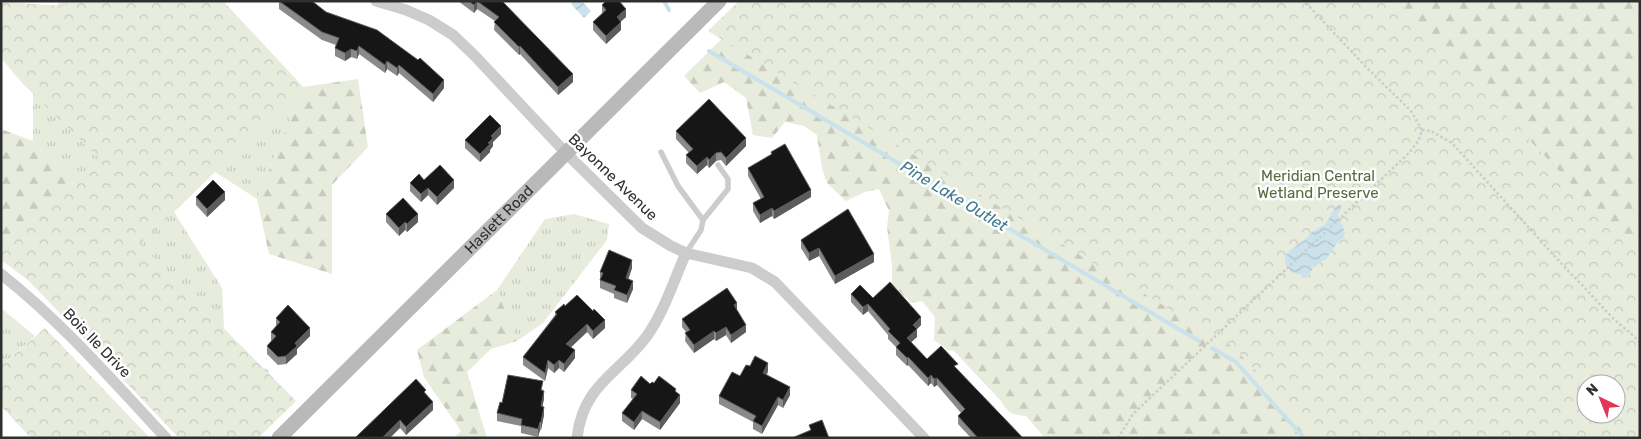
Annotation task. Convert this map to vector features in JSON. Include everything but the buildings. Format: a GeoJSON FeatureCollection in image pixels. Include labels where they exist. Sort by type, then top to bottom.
{"type":"FeatureCollection","features":[{"type":"Feature","properties":{"kind":"main road","name":"Haslett Road"},"geometry":{"type":"LineString","coordinates":[[279,438],[719,1]]}},
{"type":"Feature","properties":{"kind":"street","name":"Bayonne Avenue"},"geometry":{"type":"LineString","coordinates":[[376,1],[421,17],[453,35],[566,153],[637,223],[655,237],[686,253],[752,268],[775,282],[924,438]]}},
{"type":"Feature","properties":{"kind":"street"},"geometry":{"type":"LineString","coordinates":[[577,438],[580,421],[591,396],[607,376],[637,348],[651,329],[686,253]]}},
{"type":"Feature","properties":{"kind":"street","name":"Bois Ile Drive"},"geometry":{"type":"LineString","coordinates":[[1,274],[28,295],[58,323],[166,438]]}},
{"type":"Feature","properties":{"kind":"lane"},"geometry":{"type":"LineString","coordinates":[[661,152],[678,186],[703,220]]}},
{"type":"Feature","properties":{"kind":"lane"},"geometry":{"type":"LineString","coordinates":[[686,253],[697,237],[703,220],[728,189],[729,182],[718,165]]}},
{"type":"Feature","properties":{"kind":"path"},"geometry":{"type":"LineString","coordinates":[[1118,438],[1134,414],[1409,154],[1419,140],[1422,130],[1411,111],[1368,69],[1304,1]]}},
{"type":"Feature","properties":{"kind":"path"},"geometry":{"type":"LineString","coordinates":[[1422,130],[1431,131],[1452,143],[1570,273],[1640,343]]}},
{"type":"Feature","properties":{"kind":"green space"},"geometry":{"type":"Polygon","coordinates":[[[59,1],[223,1],[303,87],[257,199],[215,172],[174,212],[222,288],[225,346],[33,141],[33,89],[59,1]]]}},
{"type":"Feature","properties":{"kind":"green space"},"geometry":{"type":"Polygon","coordinates":[[[68,1],[223,1],[303,87],[140,244],[296,401],[258,438],[179,438],[29,281],[1,260],[1,254],[100,159],[23,84],[1,58],[1,2],[66,6],[68,1]]]}},
{"type":"Feature","properties":{"kind":"green space","name":"Meridian Central Wetland Preserve"},"geometry":{"type":"Polygon","coordinates":[[[739,1],[1397,1],[1640,256],[1640,438],[1320,438],[1234,348],[708,31],[739,1]]]}},
{"type":"Feature","properties":{"kind":"green space","name":"Meridian Central Wetland Preserve"},"geometry":{"type":"Polygon","coordinates":[[[760,1],[1640,1],[1640,438],[1045,438],[1026,416],[1008,411],[954,351],[948,350],[934,340],[935,317],[922,301],[911,303],[892,284],[892,265],[887,227],[889,211],[879,189],[865,192],[846,201],[827,183],[822,168],[817,135],[804,126],[785,122],[772,138],[753,135],[746,98],[724,82],[700,93],[684,76],[760,1]]]}},
{"type":"Feature","properties":{"kind":"green space"},"geometry":{"type":"Polygon","coordinates":[[[358,79],[368,147],[332,185],[332,274],[269,254],[257,199],[303,87],[358,79]]]}},
{"type":"Feature","properties":{"kind":"green space"},"geometry":{"type":"Polygon","coordinates":[[[1,129],[33,141],[225,346],[269,371],[268,388],[129,330],[1,259],[1,129]]]}},
{"type":"Feature","properties":{"kind":"green space"},"geometry":{"type":"Polygon","coordinates":[[[574,214],[609,224],[607,240],[543,323],[517,341],[497,290],[545,219],[574,214]]]}},
{"type":"Feature","properties":{"kind":"green space"},"geometry":{"type":"Polygon","coordinates":[[[497,290],[517,341],[491,349],[467,372],[487,438],[453,438],[461,431],[424,377],[417,350],[497,290]]]}},
{"type":"Feature","properties":{"kind":"green space"},"geometry":{"type":"Polygon","coordinates":[[[1,308],[35,336],[1,366],[1,308]]]}},
{"type":"Feature","properties":{"kind":"green space"},"geometry":{"type":"Polygon","coordinates":[[[45,328],[150,438],[31,438],[1,406],[1,366],[45,328]]]}},
{"type":"Feature","properties":{"kind":"water"},"geometry":{"type":"Polygon","coordinates":[[[573,1],[582,1],[591,11],[584,18],[571,4],[573,1]]]}},
{"type":"Feature","properties":{"kind":"water"},"geometry":{"type":"Polygon","coordinates":[[[1339,204],[1342,207],[1338,215],[1345,233],[1344,237],[1337,243],[1326,259],[1314,265],[1309,276],[1305,278],[1293,273],[1285,262],[1286,254],[1317,228],[1323,226],[1339,204]]]}},
{"type":"Feature","properties":{"kind":"waterway","name":"Pine Lake Outlet"},"geometry":{"type":"LineString","coordinates":[[664,1],[669,10]]}},
{"type":"Feature","properties":{"kind":"waterway","name":"Pine Lake Outlet"},"geometry":{"type":"LineString","coordinates":[[709,51],[1199,341]]}},
{"type":"Feature","properties":{"kind":"waterway","name":"Pine Lake Outlet"},"geometry":{"type":"LineString","coordinates":[[1212,348],[1236,362],[1304,438]]}}]}
